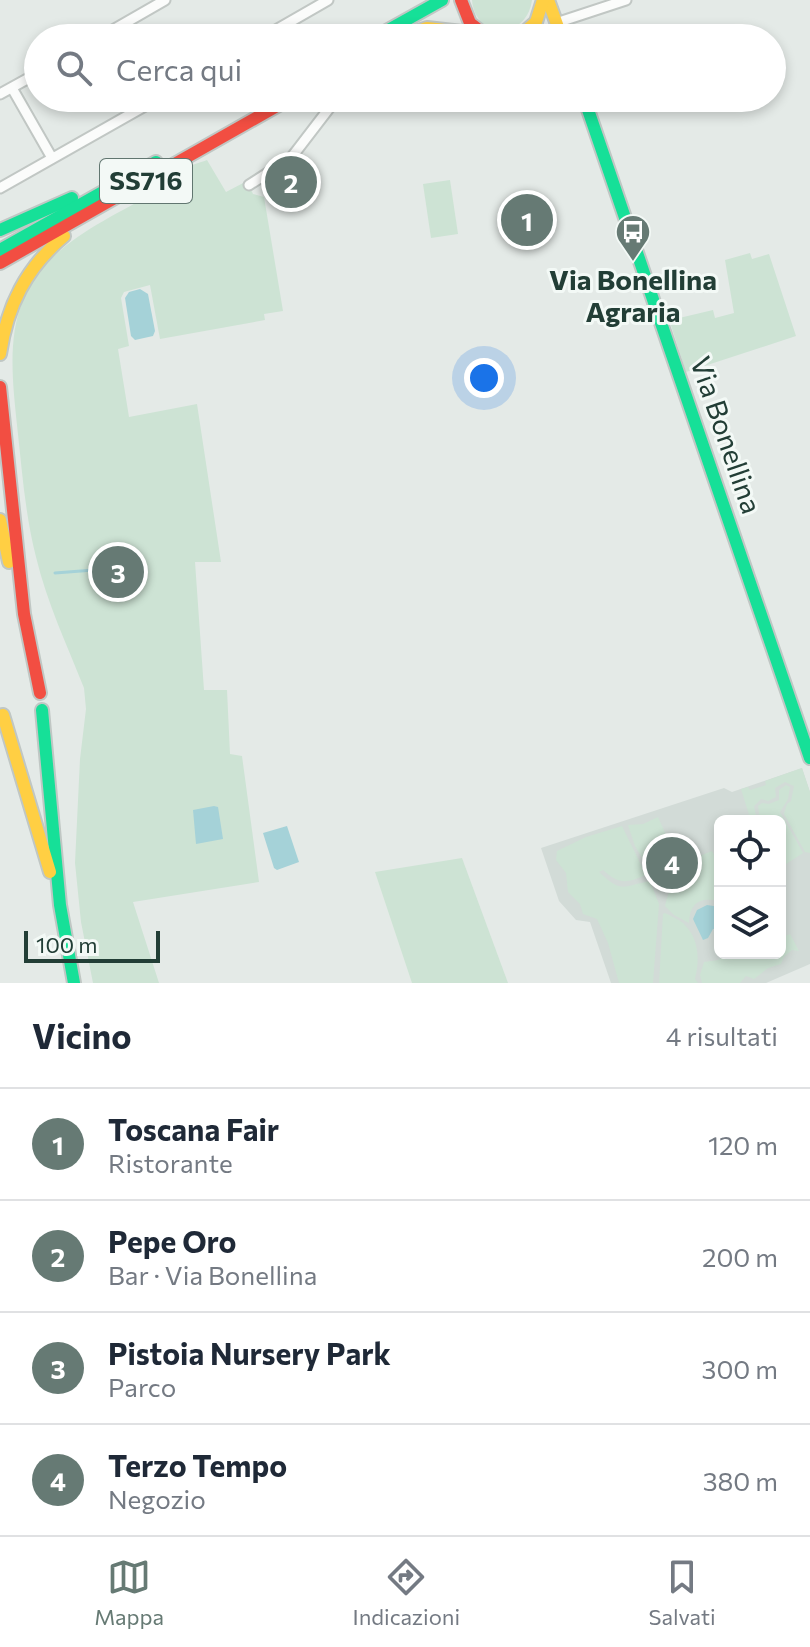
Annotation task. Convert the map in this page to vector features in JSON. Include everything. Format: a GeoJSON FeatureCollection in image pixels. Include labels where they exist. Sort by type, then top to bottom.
{"type":"FeatureCollection","features":[{"type":"Feature","properties":{"kind":"main road"},"geometry":{"type":"LineString","coordinates":[[399,24],[442,0]]}},
{"type":"Feature","properties":{"kind":"main road"},"geometry":{"type":"LineString","coordinates":[[461,0],[470,24]]}},
{"type":"Feature","properties":{"kind":"main road"},"geometry":{"type":"LineString","coordinates":[[545,0],[556,23]]}},
{"type":"Feature","properties":{"kind":"main road"},"geometry":{"type":"LineString","coordinates":[[535,24],[545,0]]}},
{"type":"Feature","properties":{"kind":"main road","name":"SS716"},"geometry":{"type":"LineString","coordinates":[[0,250],[244,112]]}},
{"type":"Feature","properties":{"kind":"main road","name":"SS716"},"geometry":{"type":"LineString","coordinates":[[0,263],[266,112]]}},
{"type":"Feature","properties":{"kind":"main road","name":"Via Bonellina"},"geometry":{"type":"LineString","coordinates":[[585,112],[594,127]]}},
{"type":"Feature","properties":{"kind":"main road","name":"Via Bonellina"},"geometry":{"type":"LineString","coordinates":[[589,112],[810,758]]}},
{"type":"Feature","properties":{"kind":"main road"},"geometry":{"type":"LineString","coordinates":[[0,230],[172,153]]}},
{"type":"Feature","properties":{"kind":"main road"},"geometry":{"type":"LineString","coordinates":[[0,354],[10,306],[29,272],[58,241],[116,198]]}},
{"type":"Feature","properties":{"kind":"main road"},"geometry":{"type":"LineString","coordinates":[[0,387],[24,614]]}},
{"type":"Feature","properties":{"kind":"main road"},"geometry":{"type":"LineString","coordinates":[[0,520],[40,693]]}},
{"type":"Feature","properties":{"kind":"main road"},"geometry":{"type":"LineString","coordinates":[[42,710],[60,905],[74,983]]}},
{"type":"Feature","properties":{"kind":"main road"},"geometry":{"type":"LineString","coordinates":[[3,715],[60,905]]}},
{"type":"Feature","properties":{"kind":"street"},"geometry":{"type":"LineString","coordinates":[[123,24],[165,0]]}},
{"type":"Feature","properties":{"kind":"street"},"geometry":{"type":"LineString","coordinates":[[286,24],[328,0]]}},
{"type":"Feature","properties":{"kind":"street"},"geometry":{"type":"LineString","coordinates":[[556,23],[626,0]]}},
{"type":"Feature","properties":{"kind":"street"},"geometry":{"type":"LineString","coordinates":[[0,94],[24,81]]}},
{"type":"Feature","properties":{"kind":"street"},"geometry":{"type":"LineString","coordinates":[[12,88],[24,109]]}},
{"type":"Feature","properties":{"kind":"street"},"geometry":{"type":"LineString","coordinates":[[26,112],[52,158]]}},
{"type":"Feature","properties":{"kind":"street"},"geometry":{"type":"LineString","coordinates":[[0,188],[134,112]]}},
{"type":"Feature","properties":{"kind":"street"},"geometry":{"type":"LineString","coordinates":[[249,185],[291,158],[326,112]]}},
{"type":"Feature","properties":{"kind":"shaded area"},"geometry":{"type":"Polygon","coordinates":[[[802,768],[810,792],[810,964],[766,983],[611,983],[590,922],[576,920],[559,901],[541,848],[724,788],[732,792],[802,768]]]}},
{"type":"Feature","properties":{"kind":"green space"},"geometry":{"type":"Polygon","coordinates":[[[472,0],[532,0],[528,13],[518,24],[485,24],[475,13],[472,0]]]}},
{"type":"Feature","properties":{"kind":"green space"},"geometry":{"type":"Polygon","coordinates":[[[207,160],[226,192],[247,181],[253,194],[264,197],[283,311],[264,314],[265,320],[160,339],[150,285],[124,292],[121,298],[129,346],[118,349],[129,417],[197,404],[221,562],[195,562],[204,690],[227,690],[230,754],[242,756],[259,882],[133,902],[159,983],[93,983],[81,922],[75,863],[80,759],[86,709],[84,688],[52,607],[32,541],[14,394],[12,362],[15,330],[23,300],[34,280],[63,248],[99,223],[160,189],[179,171],[207,160]]]}},
{"type":"Feature","properties":{"kind":"green space"},"geometry":{"type":"Polygon","coordinates":[[[450,180],[458,234],[431,238],[423,184],[450,180]]]}},
{"type":"Feature","properties":{"kind":"green space"},"geometry":{"type":"Polygon","coordinates":[[[750,253],[752,259],[769,254],[796,336],[686,372],[665,307],[672,306],[675,319],[713,310],[715,318],[734,313],[725,260],[750,253]]]}},
{"type":"Feature","properties":{"kind":"green space"},"geometry":{"type":"Polygon","coordinates":[[[802,768],[810,792],[810,853],[805,852],[784,814],[794,786],[785,782],[775,788],[776,797],[768,801],[761,799],[754,806],[756,815],[749,815],[741,789],[748,787],[750,790],[766,785],[765,781],[802,768]]]}},
{"type":"Feature","properties":{"kind":"green space"},"geometry":{"type":"Polygon","coordinates":[[[786,785],[790,787],[788,799],[780,812],[782,815],[759,815],[758,806],[779,800],[779,790],[786,785]]]}},
{"type":"Feature","properties":{"kind":"green space"},"geometry":{"type":"Polygon","coordinates":[[[658,817],[671,846],[666,856],[650,871],[635,846],[628,825],[643,824],[658,817]]]}},
{"type":"Feature","properties":{"kind":"green space"},"geometry":{"type":"Polygon","coordinates":[[[786,823],[803,853],[786,864],[786,823]]]}},
{"type":"Feature","properties":{"kind":"green space"},"geometry":{"type":"Polygon","coordinates":[[[622,826],[646,875],[623,881],[603,870],[599,872],[623,887],[650,881],[659,904],[653,983],[619,983],[608,943],[597,919],[583,914],[580,904],[568,892],[566,873],[556,860],[557,851],[586,837],[622,826]]]}},
{"type":"Feature","properties":{"kind":"green space"},"geometry":{"type":"Polygon","coordinates":[[[712,851],[714,855],[714,901],[697,903],[691,910],[689,923],[665,906],[681,872],[712,851]]]}},
{"type":"Feature","properties":{"kind":"green space"},"geometry":{"type":"Polygon","coordinates":[[[462,858],[508,983],[412,983],[375,872],[462,858]]]}},
{"type":"Feature","properties":{"kind":"green space"},"geometry":{"type":"Polygon","coordinates":[[[665,913],[683,923],[692,935],[697,949],[695,979],[698,983],[659,983],[665,913]]]}},
{"type":"Feature","properties":{"kind":"green space"},"geometry":{"type":"Polygon","coordinates":[[[790,934],[799,951],[792,950],[786,955],[786,936],[790,934]]]}},
{"type":"Feature","properties":{"kind":"green space"},"geometry":{"type":"Polygon","coordinates":[[[783,959],[781,964],[768,968],[754,979],[746,976],[740,983],[702,983],[700,975],[704,962],[783,959]]]}},
{"type":"Feature","properties":{"kind":"water"},"geometry":{"type":"Polygon","coordinates":[[[140,289],[148,294],[155,331],[153,336],[135,340],[131,336],[125,298],[129,292],[140,289]]]}},
{"type":"Feature","properties":{"kind":"water"},"geometry":{"type":"Polygon","coordinates":[[[218,807],[223,839],[196,844],[193,810],[218,807]]]}},
{"type":"Feature","properties":{"kind":"water"},"geometry":{"type":"Polygon","coordinates":[[[287,826],[299,862],[277,870],[263,833],[287,826]]]}},
{"type":"Feature","properties":{"kind":"water"},"geometry":{"type":"Polygon","coordinates":[[[707,905],[714,906],[714,929],[703,940],[693,919],[697,910],[707,905]]]}},
{"type":"Feature","properties":{"kind":"waterway"},"geometry":{"type":"LineString","coordinates":[[115,568],[124,567]]}},
{"type":"Feature","properties":{"kind":"waterway"},"geometry":{"type":"LineString","coordinates":[[55,573],[107,569]]}},
{"type":"Feature","properties":{"kind":"traffic: fast"},"geometry":{"type":"LineString","coordinates":[[399,24],[442,0]]}},
{"type":"Feature","properties":{"kind":"traffic: fast"},"geometry":{"type":"LineString","coordinates":[[589,112],[810,758]]}},
{"type":"Feature","properties":{"kind":"traffic: fast"},"geometry":{"type":"LineString","coordinates":[[0,250],[156,162]]}},
{"type":"Feature","properties":{"kind":"traffic: fast"},"geometry":{"type":"LineString","coordinates":[[0,230],[72,198]]}},
{"type":"Feature","properties":{"kind":"traffic: fast"},"geometry":{"type":"LineString","coordinates":[[42,710],[60,905],[74,983]]}},
{"type":"Feature","properties":{"kind":"traffic: slow"},"geometry":{"type":"LineString","coordinates":[[534,24],[543,0]]}},
{"type":"Feature","properties":{"kind":"traffic: slow"},"geometry":{"type":"LineString","coordinates":[[548,0],[557,24]]}},
{"type":"Feature","properties":{"kind":"traffic: slow"},"geometry":{"type":"LineString","coordinates":[[0,354],[3,336],[20,289],[39,261],[64,236]]}},
{"type":"Feature","properties":{"kind":"traffic: slow"},"geometry":{"type":"LineString","coordinates":[[0,520],[9,562]]}},
{"type":"Feature","properties":{"kind":"traffic: slow"},"geometry":{"type":"LineString","coordinates":[[3,715],[50,872]]}},
{"type":"Feature","properties":{"kind":"traffic: jam"},"geometry":{"type":"LineString","coordinates":[[461,0],[471,24]]}},
{"type":"Feature","properties":{"kind":"traffic: jam"},"geometry":{"type":"LineString","coordinates":[[0,263],[266,112]]}},
{"type":"Feature","properties":{"kind":"traffic: jam"},"geometry":{"type":"LineString","coordinates":[[0,387],[24,614],[40,693]]}},
{"type":"Feature","properties":{"kind":"place","name":"Pepe Oro"},"geometry":{"type":"Point","coordinates":[291,182]}},
{"type":"Feature","properties":{"kind":"place","name":"Toscana Fair"},"geometry":{"type":"Point","coordinates":[527,220]}},
{"type":"Feature","properties":{"kind":"place","name":"Via Bonellina Agraria"},"geometry":{"type":"Point","coordinates":[633,263]}},
{"type":"Feature","properties":{"kind":"place","name":"Pistoia Nursery Park"},"geometry":{"type":"Point","coordinates":[118,572]}},
{"type":"Feature","properties":{"kind":"place","name":"Terzo Tempo"},"geometry":{"type":"Point","coordinates":[672,863]}}]}
